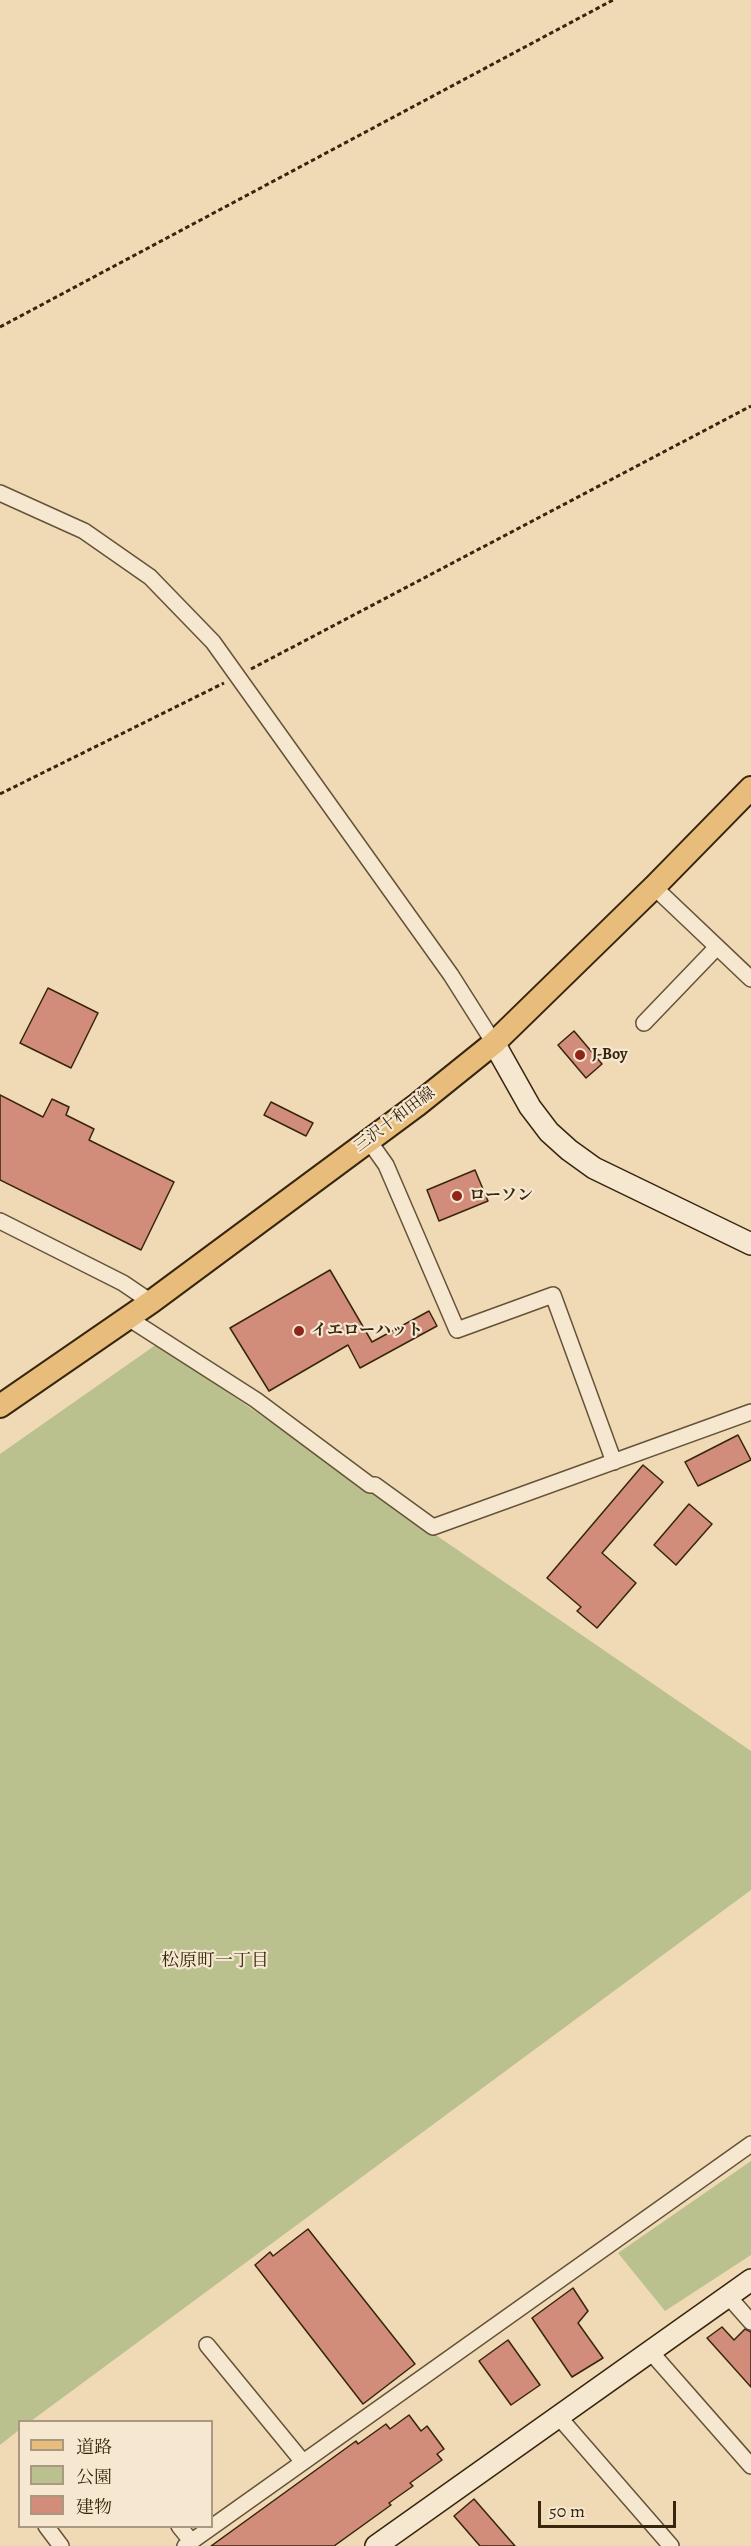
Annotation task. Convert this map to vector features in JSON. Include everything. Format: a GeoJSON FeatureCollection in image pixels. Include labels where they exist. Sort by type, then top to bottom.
{"type":"FeatureCollection","features":[{"type":"Feature","properties":{"kind":"main road","name":"三沢十和田線"},"geometry":{"type":"LineString","coordinates":[[0,1406],[151,1302],[417,1105],[494,1042],[654,887],[751,788]]}},
{"type":"Feature","properties":{"kind":"street"},"geometry":{"type":"LineString","coordinates":[[0,493],[84,531],[150,577],[213,642],[451,975],[494,1042],[530,1107],[549,1132],[594,1168],[751,1244]]}},
{"type":"Feature","properties":{"kind":"street"},"geometry":{"type":"LineString","coordinates":[[654,887],[751,979]]}},
{"type":"Feature","properties":{"kind":"street"},"geometry":{"type":"LineString","coordinates":[[644,1023],[717,947]]}},
{"type":"Feature","properties":{"kind":"street"},"geometry":{"type":"LineString","coordinates":[[369,1141],[386,1165],[457,1330],[553,1295],[614,1462]]}},
{"type":"Feature","properties":{"kind":"street"},"geometry":{"type":"LineString","coordinates":[[0,1221],[123,1283],[151,1302]]}},
{"type":"Feature","properties":{"kind":"street"},"geometry":{"type":"LineString","coordinates":[[128,1318],[256,1400],[370,1485],[375,1485],[433,1527],[751,1412]]}},
{"type":"Feature","properties":{"kind":"street"},"geometry":{"type":"LineString","coordinates":[[213,2526],[751,2144]]}},
{"type":"Feature","properties":{"kind":"street"},"geometry":{"type":"LineString","coordinates":[[376,2546],[649,2350],[751,2280]]}},
{"type":"Feature","properties":{"kind":"street"},"geometry":{"type":"LineString","coordinates":[[728,2296],[751,2322]]}},
{"type":"Feature","properties":{"kind":"street"},"geometry":{"type":"LineString","coordinates":[[207,2345],[303,2462]]}},
{"type":"Feature","properties":{"kind":"street"},"geometry":{"type":"LineString","coordinates":[[649,2350],[751,2466]]}},
{"type":"Feature","properties":{"kind":"street"},"geometry":{"type":"LineString","coordinates":[[558,2416],[671,2546]]}},
{"type":"Feature","properties":{"kind":"street"},"geometry":{"type":"LineString","coordinates":[[48,2528],[61,2546]]}},
{"type":"Feature","properties":{"kind":"street"},"geometry":{"type":"LineString","coordinates":[[180,2528],[188,2544],[210,2528]]}},
{"type":"Feature","properties":{"kind":"path"},"geometry":{"type":"LineString","coordinates":[[0,327],[613,0]]}},
{"type":"Feature","properties":{"kind":"path"},"geometry":{"type":"LineString","coordinates":[[0,794],[238,676],[751,406]]}},
{"type":"Feature","properties":{"kind":"green space"},"geometry":{"type":"Polygon","coordinates":[[[157,1344],[751,1751],[751,1890],[32,2420],[18,2420],[18,2431],[0,2445],[0,1454],[157,1344]]]}},
{"type":"Feature","properties":{"kind":"green space"},"geometry":{"type":"Polygon","coordinates":[[[751,2161],[751,2255],[665,2311],[618,2253],[751,2161]]]}},
{"type":"Feature","properties":{"kind":"building"},"geometry":{"type":"Polygon","coordinates":[[[48,988],[98,1013],[71,1068],[20,1043],[48,988]]]}},
{"type":"Feature","properties":{"kind":"building","name":"J-Boy"},"geometry":{"type":"Polygon","coordinates":[[[574,1031],[602,1064],[586,1078],[558,1045],[574,1031]]]}},
{"type":"Feature","properties":{"kind":"building"},"geometry":{"type":"Polygon","coordinates":[[[0,1095],[43,1117],[52,1099],[69,1107],[66,1115],[94,1129],[89,1140],[174,1182],[141,1250],[0,1180],[0,1095]]]}},
{"type":"Feature","properties":{"kind":"building"},"geometry":{"type":"Polygon","coordinates":[[[271,1102],[313,1123],[306,1136],[264,1115],[271,1102]]]}},
{"type":"Feature","properties":{"kind":"building","name":"ローソン"},"geometry":{"type":"Polygon","coordinates":[[[475,1170],[488,1201],[439,1221],[427,1190],[475,1170]]]}},
{"type":"Feature","properties":{"kind":"building","name":"イエローハット"},"geometry":{"type":"Polygon","coordinates":[[[330,1270],[372,1342],[429,1311],[437,1326],[360,1368],[348,1345],[269,1391],[230,1328],[330,1270]]]}},
{"type":"Feature","properties":{"kind":"building"},"geometry":{"type":"Polygon","coordinates":[[[738,1435],[751,1460],[698,1486],[685,1462],[738,1435]]]}},
{"type":"Feature","properties":{"kind":"building"},"geometry":{"type":"Polygon","coordinates":[[[643,1465],[663,1482],[602,1553],[636,1583],[597,1628],[577,1611],[581,1607],[547,1578],[643,1465]]]}},
{"type":"Feature","properties":{"kind":"building"},"geometry":{"type":"Polygon","coordinates":[[[689,1504],[712,1524],[676,1565],[654,1545],[689,1504]]]}},
{"type":"Feature","properties":{"kind":"building"},"geometry":{"type":"Polygon","coordinates":[[[308,2229],[415,2364],[363,2404],[255,2265],[270,2252],[273,2256],[308,2229]]]}},
{"type":"Feature","properties":{"kind":"building"},"geometry":{"type":"Polygon","coordinates":[[[573,2288],[588,2311],[578,2323],[603,2358],[572,2377],[532,2318],[573,2288]]]}},
{"type":"Feature","properties":{"kind":"building"},"geometry":{"type":"Polygon","coordinates":[[[722,2327],[734,2340],[745,2329],[751,2332],[751,2387],[707,2338],[722,2327]]]}},
{"type":"Feature","properties":{"kind":"building"},"geometry":{"type":"Polygon","coordinates":[[[508,2340],[540,2385],[511,2405],[479,2361],[508,2340]]]}},
{"type":"Feature","properties":{"kind":"building"},"geometry":{"type":"Polygon","coordinates":[[[409,2415],[421,2431],[427,2426],[444,2449],[437,2454],[442,2460],[410,2483],[413,2486],[389,2503],[391,2505],[334,2546],[211,2546],[356,2441],[358,2444],[386,2424],[390,2429],[409,2415]]]}},
{"type":"Feature","properties":{"kind":"building"},"geometry":{"type":"Polygon","coordinates":[[[474,2499],[515,2546],[480,2546],[454,2516],[474,2499]]]}},
{"type":"Feature","properties":{"kind":"place","name":"J-Boy"},"geometry":{"type":"Point","coordinates":[580,1055]}},
{"type":"Feature","properties":{"kind":"place","name":"ローソン"},"geometry":{"type":"Point","coordinates":[457,1196]}},
{"type":"Feature","properties":{"kind":"place","name":"イエローハット"},"geometry":{"type":"Point","coordinates":[299,1331]}},
{"type":"Feature","properties":{"kind":"district","name":"松原町一丁目"},"geometry":{"type":"Point","coordinates":[215,1962]}}]}
